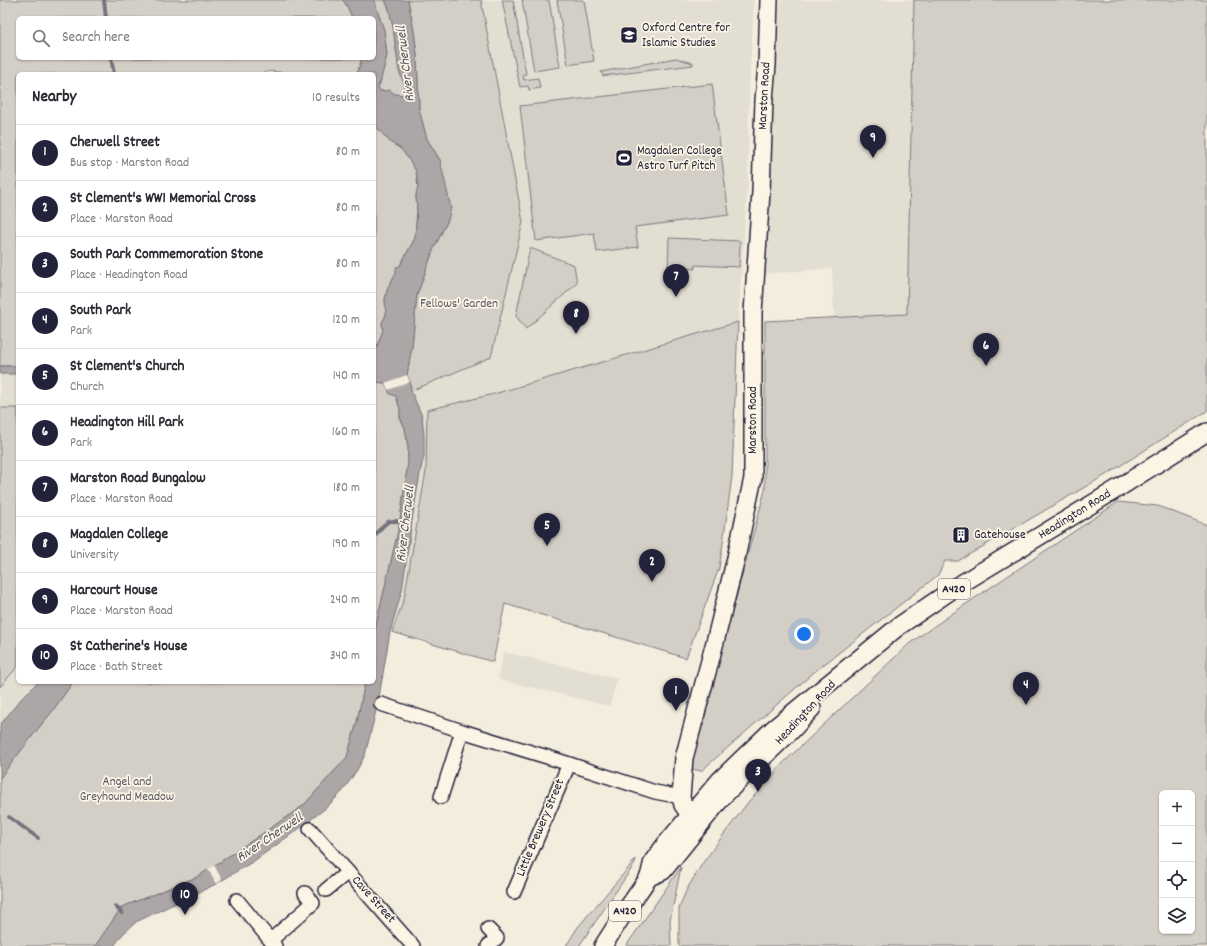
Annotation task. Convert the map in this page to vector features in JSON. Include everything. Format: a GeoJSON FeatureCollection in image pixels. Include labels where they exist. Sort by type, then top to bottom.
{"type":"FeatureCollection","features":[{"type":"Feature","properties":{"kind":"main road","name":"Marston Road"},"geometry":{"type":"LineString","coordinates":[[681,797],[684,758],[728,589],[753,478],[753,313],[761,192],[769,0]]}},
{"type":"Feature","properties":{"kind":"main road","name":"Headington Road"},"geometry":{"type":"LineString","coordinates":[[694,820],[720,780],[772,729],[899,626],[956,587],[1207,432]]}},
{"type":"Feature","properties":{"kind":"main road"},"geometry":{"type":"LineString","coordinates":[[681,797],[683,805],[694,820]]}},
{"type":"Feature","properties":{"kind":"main road","name":"A420"},"geometry":{"type":"LineString","coordinates":[[603,946],[649,877],[653,862],[665,845],[694,820]]}},
{"type":"Feature","properties":{"kind":"street"},"geometry":{"type":"LineString","coordinates":[[381,704],[655,792],[681,797]]}},
{"type":"Feature","properties":{"kind":"street"},"geometry":{"type":"LineString","coordinates":[[441,797],[462,731]]}},
{"type":"Feature","properties":{"kind":"street","name":"Little Brewery Street"},"geometry":{"type":"LineString","coordinates":[[514,892],[569,764]]}},
{"type":"Feature","properties":{"kind":"street","name":"Cave Street"},"geometry":{"type":"LineString","coordinates":[[310,829],[413,946]]}},
{"type":"Feature","properties":{"kind":"street","name":"Cave Street"},"geometry":{"type":"LineString","coordinates":[[326,890],[348,872]]}},
{"type":"Feature","properties":{"kind":"street"},"geometry":{"type":"LineString","coordinates":[[237,900],[273,943],[313,903],[305,893]]}},
{"type":"Feature","properties":{"kind":"street"},"geometry":{"type":"LineString","coordinates":[[488,929],[497,938],[488,946]]}},
{"type":"Feature","properties":{"kind":"shaded area"},"geometry":{"type":"Polygon","coordinates":[[[407,0],[754,0],[749,89],[748,179],[738,322],[732,476],[507,484],[493,662],[390,632],[402,590],[410,537],[398,529],[376,394],[376,382],[385,383],[427,139],[419,109],[407,0]]]}},
{"type":"Feature","properties":{"kind":"shaded area"},"geometry":{"type":"Polygon","coordinates":[[[780,0],[914,0],[907,315],[834,318],[832,268],[764,274],[780,0]]]}},
{"type":"Feature","properties":{"kind":"shaded area"},"geometry":{"type":"Polygon","coordinates":[[[0,366],[16,366],[16,684],[36,684],[20,700],[0,725],[0,366]]]}},
{"type":"Feature","properties":{"kind":"shaded area"},"geometry":{"type":"Polygon","coordinates":[[[504,652],[617,678],[610,706],[500,680],[498,676],[504,652]]]}},
{"type":"Feature","properties":{"kind":"green space"},"geometry":{"type":"Polygon","coordinates":[[[0,0],[342,0],[346,4],[352,16],[16,16],[16,60],[361,60],[358,72],[16,72],[16,366],[0,366],[0,0]]]}},
{"type":"Feature","properties":{"kind":"green space"},"geometry":{"type":"Polygon","coordinates":[[[373,0],[385,0],[389,9],[399,71],[406,92],[402,95],[395,94],[389,90],[380,91],[378,87],[387,55],[384,30],[373,0]]]}},
{"type":"Feature","properties":{"kind":"green space","name":"Fellows' Garden"},"geometry":{"type":"Polygon","coordinates":[[[408,0],[481,0],[523,222],[491,357],[411,391],[410,382],[407,375],[412,346],[417,295],[434,248],[448,220],[440,160],[427,139],[419,109],[417,55],[408,0]]]}},
{"type":"Feature","properties":{"kind":"green space"},"geometry":{"type":"Polygon","coordinates":[[[502,0],[513,0],[526,74],[523,75],[524,80],[538,78],[540,88],[529,90],[528,86],[520,87],[502,0]]]}},
{"type":"Feature","properties":{"kind":"green space"},"geometry":{"type":"Polygon","coordinates":[[[522,0],[549,0],[560,67],[534,71],[522,0]]]}},
{"type":"Feature","properties":{"kind":"green space"},"geometry":{"type":"Polygon","coordinates":[[[557,0],[584,0],[594,61],[568,65],[557,0]]]}},
{"type":"Feature","properties":{"kind":"green space"},"geometry":{"type":"Polygon","coordinates":[[[914,0],[1207,0],[1207,411],[1104,476],[958,561],[945,561],[938,575],[813,673],[701,771],[691,769],[696,738],[729,624],[765,490],[765,321],[907,314],[914,0]]]}},
{"type":"Feature","properties":{"kind":"green space"},"geometry":{"type":"Polygon","coordinates":[[[676,58],[693,63],[693,65],[603,76],[601,72],[676,58]]]}},
{"type":"Feature","properties":{"kind":"green space","name":"Magdalen College Astro Turf Pitch"},"geometry":{"type":"Polygon","coordinates":[[[712,84],[729,215],[635,227],[638,247],[597,252],[594,233],[536,241],[520,106],[712,84]]]}},
{"type":"Feature","properties":{"kind":"green space"},"geometry":{"type":"Polygon","coordinates":[[[376,126],[390,142],[401,149],[410,161],[416,171],[418,186],[416,195],[417,211],[415,238],[388,287],[385,299],[386,315],[382,323],[383,330],[376,349],[376,126]]]}},
{"type":"Feature","properties":{"kind":"green space"},"geometry":{"type":"Polygon","coordinates":[[[669,238],[740,241],[739,267],[695,265],[695,269],[668,268],[669,238]]]}},
{"type":"Feature","properties":{"kind":"green space"},"geometry":{"type":"Polygon","coordinates":[[[530,248],[574,265],[577,283],[526,329],[516,316],[530,248]]]}},
{"type":"Feature","properties":{"kind":"green space"},"geometry":{"type":"Polygon","coordinates":[[[738,322],[732,476],[723,543],[719,568],[686,658],[505,604],[493,662],[392,632],[404,599],[426,471],[427,410],[494,394],[738,322]]]}},
{"type":"Feature","properties":{"kind":"green space"},"geometry":{"type":"Polygon","coordinates":[[[376,382],[385,383],[390,393],[396,396],[400,409],[400,418],[405,428],[408,447],[408,462],[399,527],[376,625],[376,382]]]}},
{"type":"Feature","properties":{"kind":"green space"},"geometry":{"type":"Polygon","coordinates":[[[0,408],[16,408],[16,668],[0,687],[0,408]]]}},
{"type":"Feature","properties":{"kind":"green space"},"geometry":{"type":"Polygon","coordinates":[[[1118,502],[1158,506],[1207,525],[1207,946],[679,946],[679,907],[687,889],[702,864],[749,801],[780,766],[910,643],[1118,502]]]}},
{"type":"Feature","properties":{"kind":"green space","name":"Angel and Greyhound Meadow"},"geometry":{"type":"Polygon","coordinates":[[[72,684],[365,684],[357,722],[347,757],[304,805],[197,877],[122,907],[95,946],[0,946],[0,777],[51,713],[72,684]]]}},
{"type":"Feature","properties":{"kind":"green space"},"geometry":{"type":"Polygon","coordinates":[[[636,859],[634,865],[579,946],[566,946],[578,927],[636,859]]]}},
{"type":"Feature","properties":{"kind":"green space"},"geometry":{"type":"Polygon","coordinates":[[[681,867],[670,921],[671,946],[626,946],[681,867]]]}},
{"type":"Feature","properties":{"kind":"water","name":"River Cherwell"},"geometry":{"type":"Polygon","coordinates":[[[342,0],[374,1],[384,30],[387,55],[378,87],[380,91],[389,90],[395,94],[402,95],[406,92],[399,71],[393,27],[389,9],[385,0],[408,0],[417,55],[419,109],[427,139],[440,160],[451,208],[448,220],[434,248],[417,295],[412,346],[407,375],[410,382],[411,391],[422,416],[424,456],[413,514],[402,590],[390,632],[378,703],[365,755],[342,792],[327,807],[254,861],[216,884],[136,922],[122,935],[114,946],[95,946],[122,907],[197,877],[304,805],[347,757],[357,722],[365,684],[376,684],[376,625],[399,527],[408,462],[408,447],[405,428],[400,418],[400,409],[396,396],[390,394],[385,383],[376,382],[376,349],[383,330],[382,323],[386,315],[385,299],[388,287],[396,273],[396,267],[400,266],[415,238],[417,211],[416,195],[418,186],[416,171],[410,161],[401,149],[390,142],[376,126],[376,72],[358,72],[361,60],[376,60],[376,16],[352,16],[346,4],[342,0]]]}},
{"type":"Feature","properties":{"kind":"water"},"geometry":{"type":"Polygon","coordinates":[[[0,366],[16,366],[16,374],[0,374],[0,366]]]}},
{"type":"Feature","properties":{"kind":"water"},"geometry":{"type":"Polygon","coordinates":[[[36,684],[72,684],[0,778],[0,725],[20,700],[36,684]]]}},
{"type":"Feature","properties":{"kind":"pier"},"geometry":{"type":"Polygon","coordinates":[[[407,375],[410,382],[388,390],[385,383],[407,375]]]}},
{"type":"Feature","properties":{"kind":"pier"},"geometry":{"type":"Polygon","coordinates":[[[214,865],[222,880],[216,884],[208,869],[214,865]]]}},
{"type":"Feature","properties":{"kind":"waterway"},"geometry":{"type":"LineString","coordinates":[[104,0],[106,16]]}},
{"type":"Feature","properties":{"kind":"waterway"},"geometry":{"type":"LineString","coordinates":[[111,60],[114,72]]}},
{"type":"Feature","properties":{"kind":"waterway","name":"River Cherwell"},"geometry":{"type":"LineString","coordinates":[[376,534],[387,522],[405,522]]}},
{"type":"Feature","properties":{"kind":"waterway"},"geometry":{"type":"LineString","coordinates":[[9,817],[38,838]]}},
{"type":"Feature","properties":{"kind":"waterway"},"geometry":{"type":"LineString","coordinates":[[115,906],[122,913]]}},
{"type":"Feature","properties":{"kind":"place","name":"Oxford Centre for Islamic Studies"},"geometry":{"type":"Point","coordinates":[629,35]}},
{"type":"Feature","properties":{"kind":"place","name":"Magdalen College Astro Turf Pitch"},"geometry":{"type":"Point","coordinates":[624,158]}},
{"type":"Feature","properties":{"kind":"place","name":"Harcourt House"},"geometry":{"type":"Point","coordinates":[873,158]}},
{"type":"Feature","properties":{"kind":"place","name":"Marston Road Bungalow"},"geometry":{"type":"Point","coordinates":[676,297]}},
{"type":"Feature","properties":{"kind":"place","name":"Magdalen College"},"geometry":{"type":"Point","coordinates":[576,334]}},
{"type":"Feature","properties":{"kind":"place","name":"Headington Hill Park"},"geometry":{"type":"Point","coordinates":[986,366]}},
{"type":"Feature","properties":{"kind":"place","name":"Gatehouse"},"geometry":{"type":"Point","coordinates":[961,535]}},
{"type":"Feature","properties":{"kind":"place","name":"St Clement's Church"},"geometry":{"type":"Point","coordinates":[547,546]}},
{"type":"Feature","properties":{"kind":"place","name":"St Clement's WW1 Memorial Cross"},"geometry":{"type":"Point","coordinates":[652,582]}},
{"type":"Feature","properties":{"kind":"place","name":"South Park"},"geometry":{"type":"Point","coordinates":[1026,705]}},
{"type":"Feature","properties":{"kind":"place","name":"Cherwell Street"},"geometry":{"type":"Point","coordinates":[676,711]}},
{"type":"Feature","properties":{"kind":"place","name":"South Park Commemoration Stone"},"geometry":{"type":"Point","coordinates":[758,792]}},
{"type":"Feature","properties":{"kind":"place","name":"St Catherine's House"},"geometry":{"type":"Point","coordinates":[185,915]}}]}
